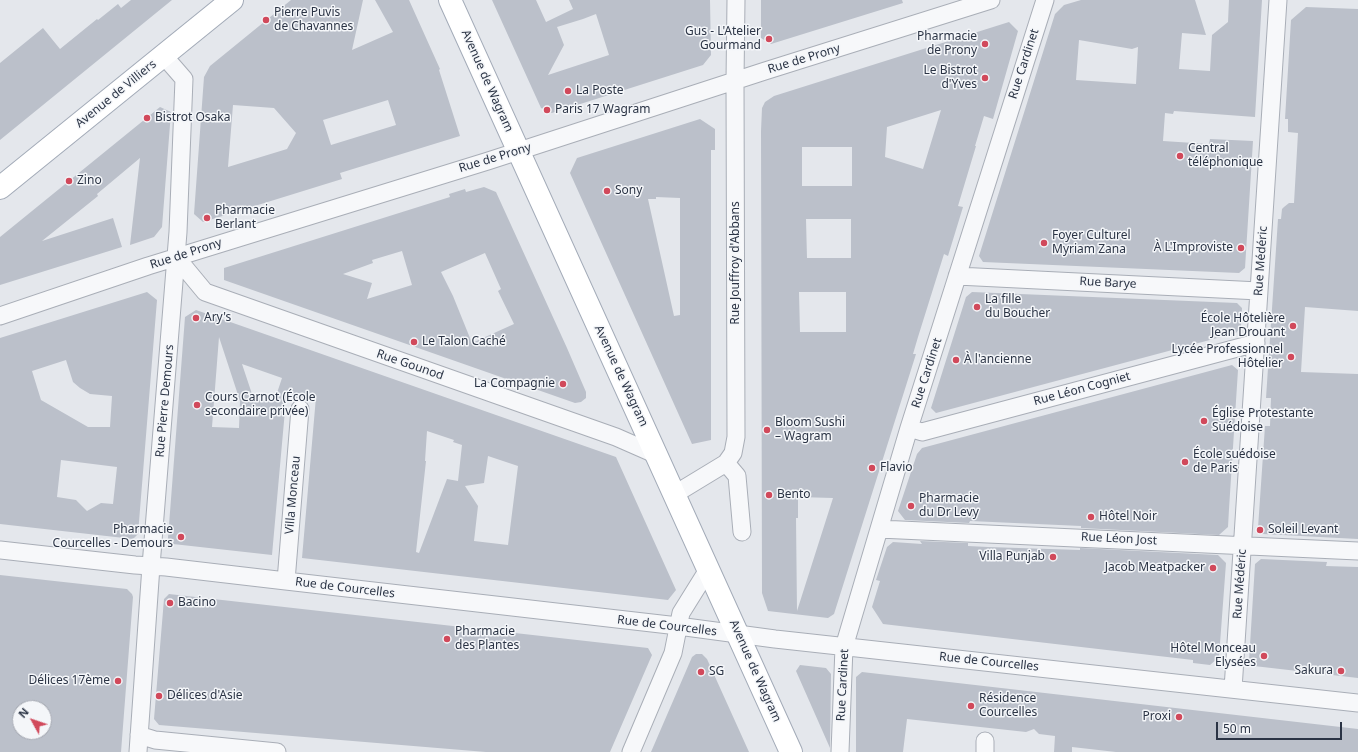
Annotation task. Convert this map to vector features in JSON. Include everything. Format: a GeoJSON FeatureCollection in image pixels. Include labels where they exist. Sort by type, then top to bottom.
{"type":"FeatureCollection","features":[{"type":"Feature","properties":{"kind":"main road","name":"Avenue de Villiers"},"geometry":{"type":"LineString","coordinates":[[0,188],[232,0]]}},
{"type":"Feature","properties":{"kind":"main road","name":"Avenue de Wagram"},"geometry":{"type":"LineString","coordinates":[[450,0],[709,568],[791,752]]}},
{"type":"Feature","properties":{"kind":"street","name":"Rue Jouffroy d'Abbans"},"geometry":{"type":"LineString","coordinates":[[726,463],[733,453],[736,437],[736,0]]}},
{"type":"Feature","properties":{"kind":"street","name":"Rue de Prony"},"geometry":{"type":"LineString","coordinates":[[0,316],[176,257],[518,151],[991,0]]}},
{"type":"Feature","properties":{"kind":"street","name":"Rue Cardinet"},"geometry":{"type":"LineString","coordinates":[[840,752],[844,647],[909,428],[1045,0]]}},
{"type":"Feature","properties":{"kind":"street","name":"Rue Médéric"},"geometry":{"type":"LineString","coordinates":[[1233,689],[1278,0]]}},
{"type":"Feature","properties":{"kind":"street","name":"Rue Pierre Demours"},"geometry":{"type":"LineString","coordinates":[[139,744],[151,566],[178,232],[184,80],[164,56]]}},
{"type":"Feature","properties":{"kind":"street","name":"Rue Gounod"},"geometry":{"type":"LineString","coordinates":[[176,257],[205,292],[616,437],[657,455]]}},
{"type":"Feature","properties":{"kind":"street","name":"Rue Barye"},"geometry":{"type":"LineString","coordinates":[[958,276],[1259,291]]}},
{"type":"Feature","properties":{"kind":"street","name":"Rue Léon Cogniet"},"geometry":{"type":"LineString","coordinates":[[909,428],[922,432],[1256,343]]}},
{"type":"Feature","properties":{"kind":"street","name":"Villa Monceau"},"geometry":{"type":"LineString","coordinates":[[286,581],[300,409]]}},
{"type":"Feature","properties":{"kind":"street"},"geometry":{"type":"LineString","coordinates":[[675,494],[726,463],[737,476],[742,532]]}},
{"type":"Feature","properties":{"kind":"street","name":"Rue Léon Jost"},"geometry":{"type":"LineString","coordinates":[[879,529],[1358,551]]}},
{"type":"Feature","properties":{"kind":"street","name":"Rue de Courcelles"},"geometry":{"type":"LineString","coordinates":[[0,550],[678,626],[738,635],[844,647],[1358,703]]}},
{"type":"Feature","properties":{"kind":"street"},"geometry":{"type":"LineString","coordinates":[[631,752],[673,653],[681,613],[709,568]]}},
{"type":"Feature","properties":{"kind":"street"},"geometry":{"type":"LineString","coordinates":[[139,744],[155,740],[277,752]]}},
{"type":"Feature","properties":{"kind":"building"},"geometry":{"type":"Polygon","coordinates":[[[131,0],[172,0],[0,140],[0,63],[43,28],[60,49],[118,4],[121,8],[131,0]]]}},
{"type":"Feature","properties":{"kind":"building"},"geometry":{"type":"Polygon","coordinates":[[[291,0],[363,0],[352,50],[393,32],[375,0],[409,0],[440,69],[439,70],[460,136],[340,173],[342,179],[203,222],[194,214],[204,77],[210,66],[291,0]],[[388,100],[323,120],[331,145],[396,125],[388,100]],[[233,105],[228,167],[287,149],[296,133],[274,108],[233,105]]]}},
{"type":"Feature","properties":{"kind":"building"},"geometry":{"type":"Polygon","coordinates":[[[492,0],[536,0],[546,22],[573,9],[569,0],[710,0],[711,55],[703,65],[552,113],[541,108],[492,0]],[[596,14],[557,27],[564,45],[548,75],[609,55],[596,14]]]}},
{"type":"Feature","properties":{"kind":"building"},"geometry":{"type":"Polygon","coordinates":[[[761,0],[902,0],[903,3],[771,44],[761,38],[761,0]]]}},
{"type":"Feature","properties":{"kind":"building"},"geometry":{"type":"Polygon","coordinates":[[[1081,0],[1195,0],[1206,35],[1182,33],[1179,69],[1210,71],[1212,35],[1228,22],[1229,0],[1262,0],[1255,117],[1174,111],[1173,114],[1165,113],[1163,141],[1209,144],[1210,139],[1253,141],[1245,268],[1239,273],[983,262],[979,256],[1055,14],[1064,5],[1081,0]],[[1079,40],[1076,80],[1136,84],[1138,47],[1132,49],[1079,40]]]}},
{"type":"Feature","properties":{"kind":"building"},"geometry":{"type":"Polygon","coordinates":[[[1306,7],[1358,9],[1358,311],[1305,307],[1301,372],[1358,374],[1358,539],[1263,534],[1258,528],[1265,426],[1270,426],[1271,398],[1266,398],[1278,219],[1281,219],[1282,209],[1284,207],[1289,203],[1294,203],[1298,133],[1288,132],[1288,119],[1285,119],[1291,20],[1306,7]]]}},
{"type":"Feature","properties":{"kind":"building"},"geometry":{"type":"Polygon","coordinates":[[[1009,22],[1018,31],[993,119],[984,116],[958,206],[963,207],[948,256],[944,254],[913,354],[916,354],[834,614],[828,618],[768,611],[762,593],[761,131],[762,108],[765,102],[774,96],[1009,22]],[[941,110],[887,127],[885,157],[923,169],[941,110]],[[802,147],[802,186],[852,186],[852,147],[802,147]],[[806,219],[807,258],[851,258],[851,219],[806,219]],[[799,292],[800,332],[846,332],[846,292],[799,292]],[[798,497],[798,518],[796,518],[797,611],[833,498],[798,497]]]}},
{"type":"Feature","properties":{"kind":"building"},"geometry":{"type":"Polygon","coordinates":[[[160,107],[171,112],[162,227],[154,237],[130,245],[140,158],[97,194],[98,196],[42,241],[113,218],[122,247],[0,285],[0,237],[160,107]]]}},
{"type":"Feature","properties":{"kind":"building"},"geometry":{"type":"Polygon","coordinates":[[[700,119],[715,129],[715,150],[711,150],[711,440],[692,444],[570,173],[577,158],[700,119]],[[656,197],[656,199],[648,199],[674,316],[680,315],[680,198],[656,197]]]}},
{"type":"Feature","properties":{"kind":"building"},"geometry":{"type":"Polygon","coordinates":[[[484,187],[496,192],[586,392],[586,398],[581,402],[575,403],[224,280],[224,268],[450,197],[449,194],[465,189],[466,192],[484,187]],[[402,251],[372,260],[373,263],[343,274],[372,283],[367,299],[412,285],[402,251]],[[485,253],[441,272],[453,296],[472,343],[514,324],[498,291],[501,289],[485,253]]]}},
{"type":"Feature","properties":{"kind":"building"},"geometry":{"type":"Polygon","coordinates":[[[147,292],[157,300],[138,534],[133,539],[0,524],[0,338],[147,292]],[[66,360],[32,371],[41,400],[88,427],[110,427],[112,396],[90,394],[80,388],[73,382],[66,360]],[[61,460],[57,497],[76,500],[87,511],[101,503],[113,504],[117,467],[61,460]]]}},
{"type":"Feature","properties":{"kind":"building"},"geometry":{"type":"Polygon","coordinates":[[[972,292],[1237,303],[1242,308],[1241,327],[1236,333],[936,413],[931,408],[966,297],[972,292]]]}},
{"type":"Feature","properties":{"kind":"building"},"geometry":{"type":"Polygon","coordinates":[[[196,310],[616,457],[676,590],[668,600],[302,558],[316,397],[275,399],[282,378],[242,364],[254,400],[286,399],[272,555],[173,544],[168,538],[185,317],[196,310]],[[219,337],[212,427],[239,428],[240,401],[219,337]],[[427,431],[416,552],[419,553],[447,479],[458,481],[462,445],[453,442],[454,440],[427,431]],[[488,456],[484,483],[465,486],[478,506],[474,541],[508,545],[518,466],[488,456]]]}},
{"type":"Feature","properties":{"kind":"building"},"geometry":{"type":"Polygon","coordinates":[[[1232,365],[1238,370],[1228,527],[1219,535],[1081,528],[1081,526],[970,521],[969,523],[905,520],[898,511],[917,454],[922,448],[1232,365]]]}},
{"type":"Feature","properties":{"kind":"building"},"geometry":{"type":"Polygon","coordinates":[[[920,541],[968,543],[968,546],[988,547],[1080,550],[1080,548],[1218,555],[1226,563],[1219,657],[1210,665],[1193,663],[1193,660],[883,624],[872,607],[880,581],[876,580],[887,547],[893,542],[922,544],[920,541]]]}},
{"type":"Feature","properties":{"kind":"building"},"geometry":{"type":"Polygon","coordinates":[[[1261,559],[1327,562],[1326,566],[1358,567],[1358,678],[1254,666],[1249,661],[1255,564],[1261,559]]]}},
{"type":"Feature","properties":{"kind":"building"},"geometry":{"type":"Polygon","coordinates":[[[0,575],[127,589],[132,594],[133,597],[121,752],[0,752],[0,575]]]}},
{"type":"Feature","properties":{"kind":"building"},"geometry":{"type":"Polygon","coordinates":[[[169,594],[648,648],[652,655],[610,752],[486,752],[159,725],[154,719],[164,599],[169,594]]]}},
{"type":"Feature","properties":{"kind":"building"},"geometry":{"type":"Polygon","coordinates":[[[696,654],[702,654],[707,659],[749,752],[651,752],[692,657],[696,654]]]}},
{"type":"Feature","properties":{"kind":"building"},"geometry":{"type":"Polygon","coordinates":[[[800,665],[826,668],[831,674],[830,748],[796,671],[800,665]]]}},
{"type":"Feature","properties":{"kind":"building"},"geometry":{"type":"Polygon","coordinates":[[[862,672],[1358,729],[1358,752],[1116,752],[1072,747],[1072,752],[1054,752],[1055,736],[1039,734],[1034,729],[1026,732],[907,719],[903,752],[856,752],[856,677],[862,672]]]}},
{"type":"Feature","properties":{"kind":"place","name":"Pierre Puvis de Chavannes"},"geometry":{"type":"Point","coordinates":[266,20]}},
{"type":"Feature","properties":{"kind":"place","name":"Gus - L'Atelier Gourmand"},"geometry":{"type":"Point","coordinates":[769,39]}},
{"type":"Feature","properties":{"kind":"place","name":"Pharmacie de Prony"},"geometry":{"type":"Point","coordinates":[985,44]}},
{"type":"Feature","properties":{"kind":"place","name":"Le Bistrot d'Yves"},"geometry":{"type":"Point","coordinates":[985,78]}},
{"type":"Feature","properties":{"kind":"place","name":"La Poste"},"geometry":{"type":"Point","coordinates":[568,91]}},
{"type":"Feature","properties":{"kind":"place","name":"Paris 17 Wagram"},"geometry":{"type":"Point","coordinates":[547,110]}},
{"type":"Feature","properties":{"kind":"place","name":"Bistrot Osaka"},"geometry":{"type":"Point","coordinates":[147,118]}},
{"type":"Feature","properties":{"kind":"place","name":"Central téléphonique"},"geometry":{"type":"Point","coordinates":[1180,156]}},
{"type":"Feature","properties":{"kind":"place","name":"Zino"},"geometry":{"type":"Point","coordinates":[69,181]}},
{"type":"Feature","properties":{"kind":"place","name":"Sony"},"geometry":{"type":"Point","coordinates":[607,191]}},
{"type":"Feature","properties":{"kind":"place","name":"Pharmacie Berlant"},"geometry":{"type":"Point","coordinates":[207,218]}},
{"type":"Feature","properties":{"kind":"place","name":"Foyer Culturel Myriam Zana"},"geometry":{"type":"Point","coordinates":[1044,243]}},
{"type":"Feature","properties":{"kind":"place","name":"À L'Improviste"},"geometry":{"type":"Point","coordinates":[1241,248]}},
{"type":"Feature","properties":{"kind":"place","name":"La fille du Boucher"},"geometry":{"type":"Point","coordinates":[977,307]}},
{"type":"Feature","properties":{"kind":"place","name":"Ary's"},"geometry":{"type":"Point","coordinates":[196,318]}},
{"type":"Feature","properties":{"kind":"place","name":"École Hôtelière Jean Drouant"},"geometry":{"type":"Point","coordinates":[1293,326]}},
{"type":"Feature","properties":{"kind":"place","name":"Le Talon Caché"},"geometry":{"type":"Point","coordinates":[414,342]}},
{"type":"Feature","properties":{"kind":"place","name":"Lycée Professionnel Hôtelier"},"geometry":{"type":"Point","coordinates":[1291,357]}},
{"type":"Feature","properties":{"kind":"place","name":"À l'ancienne"},"geometry":{"type":"Point","coordinates":[956,360]}},
{"type":"Feature","properties":{"kind":"place","name":"La Compagnie"},"geometry":{"type":"Point","coordinates":[563,384]}},
{"type":"Feature","properties":{"kind":"place","name":"Cours Carnot (École secondaire privée)"},"geometry":{"type":"Point","coordinates":[197,405]}},
{"type":"Feature","properties":{"kind":"place","name":"Église Protestante Suédoise"},"geometry":{"type":"Point","coordinates":[1204,421]}},
{"type":"Feature","properties":{"kind":"place","name":"Bloom Sushi – Wagram"},"geometry":{"type":"Point","coordinates":[767,430]}},
{"type":"Feature","properties":{"kind":"place","name":"École suédoise de Paris"},"geometry":{"type":"Point","coordinates":[1185,462]}},
{"type":"Feature","properties":{"kind":"place","name":"Flavio"},"geometry":{"type":"Point","coordinates":[872,468]}},
{"type":"Feature","properties":{"kind":"place","name":"Bento"},"geometry":{"type":"Point","coordinates":[769,495]}},
{"type":"Feature","properties":{"kind":"place","name":"Pharmacie du Dr Levy"},"geometry":{"type":"Point","coordinates":[911,506]}},
{"type":"Feature","properties":{"kind":"place","name":"Hôtel Noir"},"geometry":{"type":"Point","coordinates":[1091,517]}},
{"type":"Feature","properties":{"kind":"place","name":"Soleil Levant"},"geometry":{"type":"Point","coordinates":[1260,530]}},
{"type":"Feature","properties":{"kind":"place","name":"Pharmacie Courcelles - Demours"},"geometry":{"type":"Point","coordinates":[181,537]}},
{"type":"Feature","properties":{"kind":"place","name":"Villa Punjab"},"geometry":{"type":"Point","coordinates":[1053,557]}},
{"type":"Feature","properties":{"kind":"place","name":"Jacob Meatpacker"},"geometry":{"type":"Point","coordinates":[1213,568]}},
{"type":"Feature","properties":{"kind":"place","name":"Bacino"},"geometry":{"type":"Point","coordinates":[170,603]}},
{"type":"Feature","properties":{"kind":"place","name":"Pharmacie des Plantes"},"geometry":{"type":"Point","coordinates":[447,639]}},
{"type":"Feature","properties":{"kind":"place","name":"Hôtel Monceau Elysées"},"geometry":{"type":"Point","coordinates":[1264,656]}},
{"type":"Feature","properties":{"kind":"place","name":"Sakura"},"geometry":{"type":"Point","coordinates":[1341,671]}},
{"type":"Feature","properties":{"kind":"place","name":"SG"},"geometry":{"type":"Point","coordinates":[701,672]}},
{"type":"Feature","properties":{"kind":"place","name":"Délices 17ème"},"geometry":{"type":"Point","coordinates":[118,681]}},
{"type":"Feature","properties":{"kind":"place","name":"Délices d'Asie"},"geometry":{"type":"Point","coordinates":[159,696]}},
{"type":"Feature","properties":{"kind":"place","name":"Résidence Courcelles"},"geometry":{"type":"Point","coordinates":[971,706]}},
{"type":"Feature","properties":{"kind":"place","name":"Proxi"},"geometry":{"type":"Point","coordinates":[1179,717]}}]}
